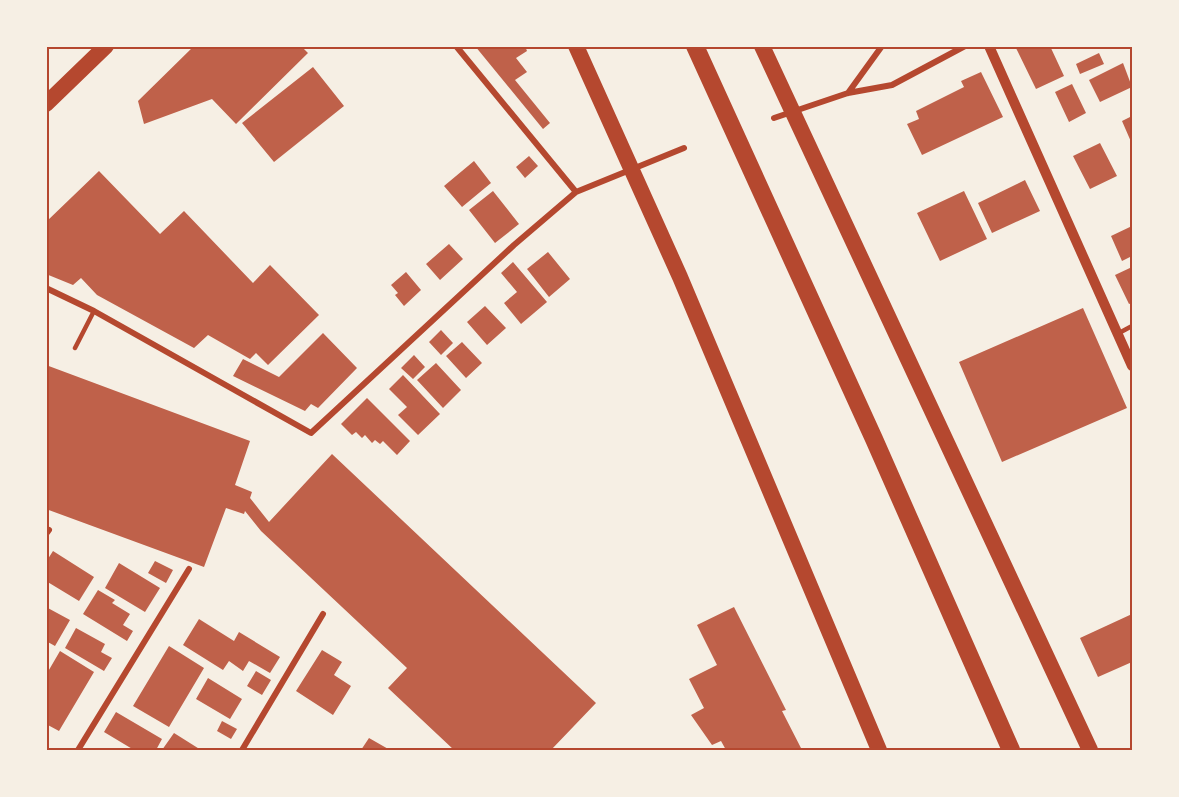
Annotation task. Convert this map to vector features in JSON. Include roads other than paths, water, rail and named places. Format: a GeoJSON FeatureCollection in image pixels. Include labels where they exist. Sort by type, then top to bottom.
{"type":"FeatureCollection","features":[{"type":"Feature","properties":{"kind":"highway"},"geometry":{"type":"LineString","coordinates":[[46,104],[106,46]]}},
{"type":"Feature","properties":{"kind":"highway"},"geometry":{"type":"LineString","coordinates":[[576,46],[680,277],[879,750]]}},
{"type":"Feature","properties":{"kind":"highway"},"geometry":{"type":"LineString","coordinates":[[695,46],[874,439],[1011,750]]}},
{"type":"Feature","properties":{"kind":"highway"},"geometry":{"type":"LineString","coordinates":[[762,46],[1090,750]]}},
{"type":"Feature","properties":{"kind":"street"},"geometry":{"type":"LineString","coordinates":[[456,46],[576,192]]}},
{"type":"Feature","properties":{"kind":"street"},"geometry":{"type":"LineString","coordinates":[[848,93],[882,46]]}},
{"type":"Feature","properties":{"kind":"street"},"geometry":{"type":"LineString","coordinates":[[774,118],[848,93],[892,85],[965,46]]}},
{"type":"Feature","properties":{"kind":"street"},"geometry":{"type":"LineString","coordinates":[[989,46],[1132,366]]}},
{"type":"Feature","properties":{"kind":"street"},"geometry":{"type":"LineString","coordinates":[[46,288],[94,311],[311,433],[476,279],[576,192],[684,148]]}},
{"type":"Feature","properties":{"kind":"street"},"geometry":{"type":"LineString","coordinates":[[78,750],[189,569]]}},
{"type":"Feature","properties":{"kind":"street"},"geometry":{"type":"LineString","coordinates":[[251,750],[243,748],[323,614]]}},
{"type":"Feature","properties":{"kind":"lane"},"geometry":{"type":"LineString","coordinates":[[75,348],[94,311]]}},
{"type":"Feature","properties":{"kind":"lane"},"geometry":{"type":"LineString","coordinates":[[1118,333],[1132,326]]}}]}
